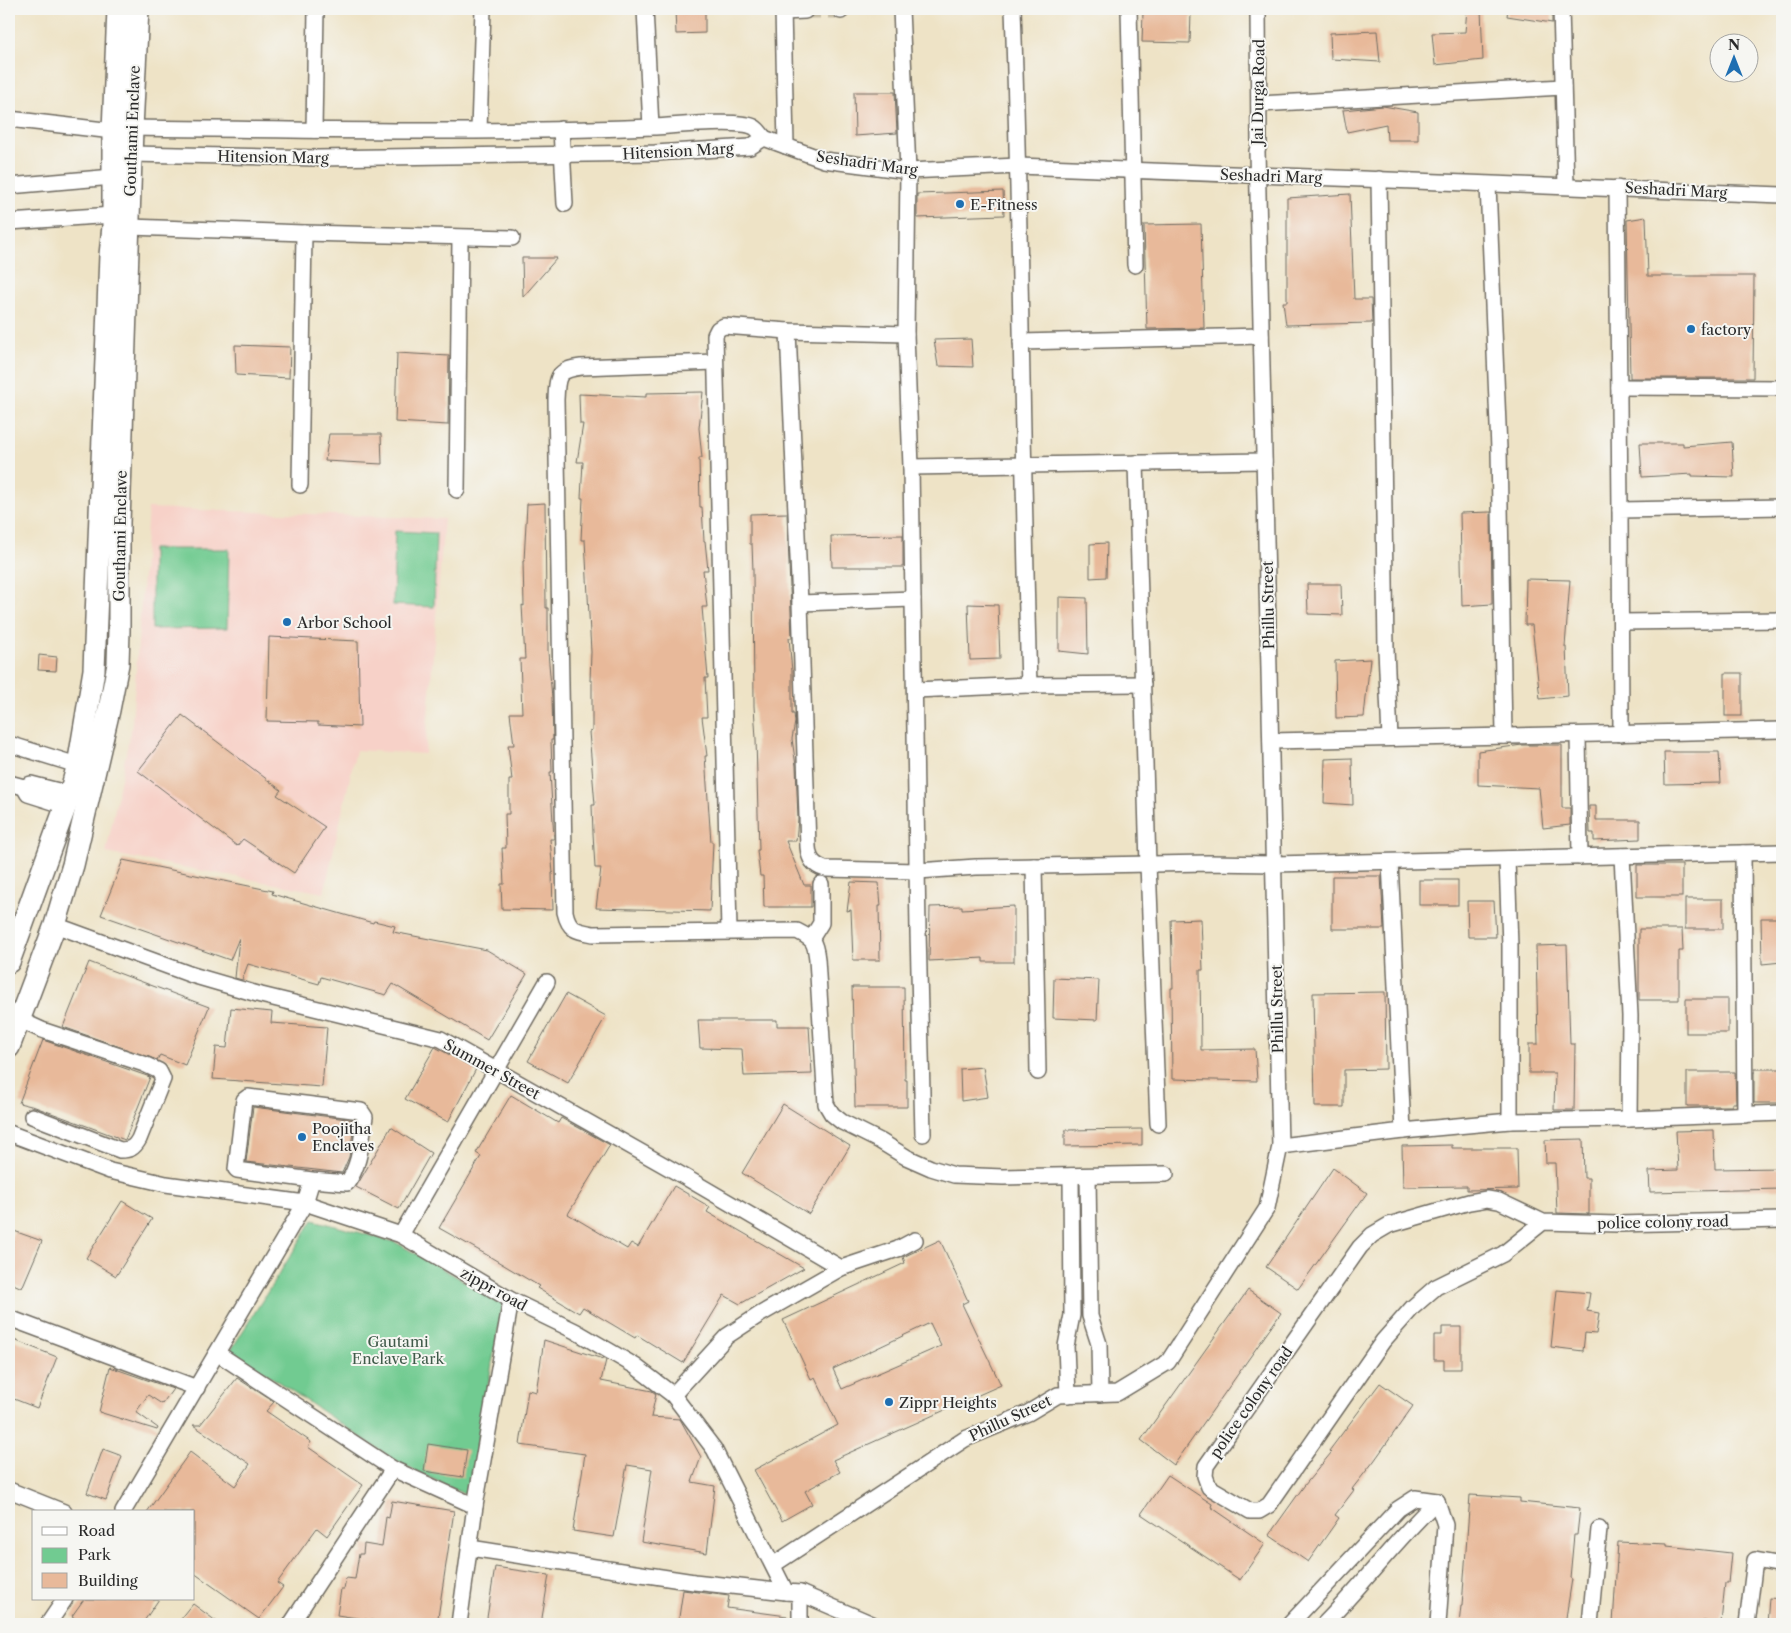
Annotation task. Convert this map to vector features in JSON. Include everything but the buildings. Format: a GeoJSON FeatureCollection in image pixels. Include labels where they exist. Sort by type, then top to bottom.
{"type":"FeatureCollection","features":[{"type":"Feature","properties":{"kind":"street","name":"Gouthami Enclave"},"geometry":{"type":"LineString","coordinates":[[10,1043],[14,1017],[55,925],[73,865],[88,806],[118,664],[121,221],[131,154],[122,130],[118,9]]}},
{"type":"Feature","properties":{"kind":"street","name":"Gouthami Enclave"},"geometry":{"type":"LineString","coordinates":[[9,958],[68,800],[78,765],[94,670],[110,254],[121,221],[113,177],[122,130],[138,9]]}},
{"type":"Feature","properties":{"kind":"street"},"geometry":{"type":"LineString","coordinates":[[314,130],[316,9]]}},
{"type":"Feature","properties":{"kind":"street"},"geometry":{"type":"LineString","coordinates":[[479,130],[483,9]]}},
{"type":"Feature","properties":{"kind":"street"},"geometry":{"type":"LineString","coordinates":[[645,9],[651,127]]}},
{"type":"Feature","properties":{"kind":"street"},"geometry":{"type":"LineString","coordinates":[[901,9],[908,171],[906,334],[911,467],[923,1134]]}},
{"type":"Feature","properties":{"kind":"street"},"geometry":{"type":"LineString","coordinates":[[1013,9],[1029,685]]}},
{"type":"Feature","properties":{"kind":"street"},"geometry":{"type":"LineString","coordinates":[[1130,9],[1135,265]]}},
{"type":"Feature","properties":{"kind":"street","name":"Jai Durga Road"},"geometry":{"type":"LineString","coordinates":[[1258,9],[1258,176]]}},
{"type":"Feature","properties":{"kind":"street"},"geometry":{"type":"LineString","coordinates":[[1561,9],[1566,186]]}},
{"type":"Feature","properties":{"kind":"street"},"geometry":{"type":"LineString","coordinates":[[786,146],[783,10],[804,11]]}},
{"type":"Feature","properties":{"kind":"street"},"geometry":{"type":"LineString","coordinates":[[1259,104],[1564,87]]}},
{"type":"Feature","properties":{"kind":"street","name":"Hitension Marg"},"geometry":{"type":"LineString","coordinates":[[9,119],[122,130],[479,130],[746,124],[756,128],[764,138],[750,147],[655,153],[318,158],[131,154]]}},
{"type":"Feature","properties":{"kind":"street"},"geometry":{"type":"LineString","coordinates":[[561,129],[565,204]]}},
{"type":"Feature","properties":{"kind":"street","name":"Seshadri Marg"},"geometry":{"type":"LineString","coordinates":[[764,138],[824,160],[908,171],[1018,166],[1782,195]]}},
{"type":"Feature","properties":{"kind":"street","name":"Phillu Street"},"geometry":{"type":"LineString","coordinates":[[773,1565],[965,1439],[1028,1413],[1058,1395],[1117,1393],[1168,1362],[1267,1208],[1280,1146],[1258,176]]}},
{"type":"Feature","properties":{"kind":"street"},"geometry":{"type":"LineString","coordinates":[[9,186],[113,177]]}},
{"type":"Feature","properties":{"kind":"street"},"geometry":{"type":"LineString","coordinates":[[1379,179],[1386,649],[1390,738]]}},
{"type":"Feature","properties":{"kind":"street"},"geometry":{"type":"LineString","coordinates":[[1488,185],[1499,449],[1504,736]]}},
{"type":"Feature","properties":{"kind":"street"},"geometry":{"type":"LineString","coordinates":[[1618,188],[1621,734]]}},
{"type":"Feature","properties":{"kind":"street"},"geometry":{"type":"LineString","coordinates":[[9,222],[121,221],[304,233],[512,238]]}},
{"type":"Feature","properties":{"kind":"street"},"geometry":{"type":"LineString","coordinates":[[300,485],[304,233]]}},
{"type":"Feature","properties":{"kind":"street"},"geometry":{"type":"LineString","coordinates":[[457,490],[460,238]]}},
{"type":"Feature","properties":{"kind":"street"},"geometry":{"type":"LineString","coordinates":[[729,931],[715,335],[720,328],[906,334]]}},
{"type":"Feature","properties":{"kind":"street"},"geometry":{"type":"LineString","coordinates":[[788,331],[809,856],[818,867],[825,869],[918,871],[976,867],[1390,862],[1782,852]]}},
{"type":"Feature","properties":{"kind":"street"},"geometry":{"type":"LineString","coordinates":[[1021,342],[1261,336]]}},
{"type":"Feature","properties":{"kind":"street"},"geometry":{"type":"LineString","coordinates":[[716,362],[581,366],[561,372],[557,379],[565,912],[568,923],[573,929],[593,934],[797,931],[811,938],[816,946],[826,1104],[832,1114],[842,1122],[880,1141],[906,1157],[932,1168],[954,1175],[1003,1177],[1166,1174]]}},
{"type":"Feature","properties":{"kind":"street"},"geometry":{"type":"LineString","coordinates":[[1619,387],[1782,388]]}},
{"type":"Feature","properties":{"kind":"street"},"geometry":{"type":"LineString","coordinates":[[911,467],[1264,461]]}},
{"type":"Feature","properties":{"kind":"street"},"geometry":{"type":"LineString","coordinates":[[1136,463],[1158,1124]]}},
{"type":"Feature","properties":{"kind":"street"},"geometry":{"type":"LineString","coordinates":[[1620,510],[1782,507]]}},
{"type":"Feature","properties":{"kind":"street"},"geometry":{"type":"LineString","coordinates":[[800,603],[913,599]]}},
{"type":"Feature","properties":{"kind":"street"},"geometry":{"type":"LineString","coordinates":[[1621,622],[1782,620]]}},
{"type":"Feature","properties":{"kind":"street"},"geometry":{"type":"LineString","coordinates":[[915,690],[1029,685],[1143,684]]}},
{"type":"Feature","properties":{"kind":"street"},"geometry":{"type":"LineString","coordinates":[[1271,741],[1782,730]]}},
{"type":"Feature","properties":{"kind":"street"},"geometry":{"type":"LineString","coordinates":[[1578,735],[1580,857]]}},
{"type":"Feature","properties":{"kind":"street"},"geometry":{"type":"LineString","coordinates":[[9,744],[78,765]]}},
{"type":"Feature","properties":{"kind":"street"},"geometry":{"type":"LineString","coordinates":[[9,783],[24,787],[31,784],[68,800]]}},
{"type":"Feature","properties":{"kind":"street"},"geometry":{"type":"LineString","coordinates":[[1743,853],[1745,1115]]}},
{"type":"Feature","properties":{"kind":"street"},"geometry":{"type":"LineString","coordinates":[[1622,856],[1630,1016],[1629,1119]]}},
{"type":"Feature","properties":{"kind":"street"},"geometry":{"type":"LineString","coordinates":[[1507,859],[1510,946],[1510,1121]]}},
{"type":"Feature","properties":{"kind":"street"},"geometry":{"type":"LineString","coordinates":[[1390,862],[1403,1131]]}},
{"type":"Feature","properties":{"kind":"street"},"geometry":{"type":"LineString","coordinates":[[1034,866],[1038,1072]]}},
{"type":"Feature","properties":{"kind":"street"},"geometry":{"type":"LineString","coordinates":[[811,938],[821,923],[821,884]]}},
{"type":"Feature","properties":{"kind":"street","name":"Summer Street"},"geometry":{"type":"LineString","coordinates":[[55,925],[192,975],[270,997],[441,1039],[841,1268]]}},
{"type":"Feature","properties":{"kind":"street"},"geometry":{"type":"LineString","coordinates":[[401,1235],[547,982]]}},
{"type":"Feature","properties":{"kind":"street"},"geometry":{"type":"LineString","coordinates":[[14,1017],[42,1030],[144,1064],[159,1071],[163,1079],[139,1140],[129,1150],[120,1150],[32,1116]]}},
{"type":"Feature","properties":{"kind":"street"},"geometry":{"type":"LineString","coordinates":[[246,1098],[361,1111],[365,1117],[357,1167],[352,1176],[347,1183],[312,1180],[237,1170],[244,1100],[246,1098]]}},
{"type":"Feature","properties":{"kind":"street"},"geometry":{"type":"LineString","coordinates":[[1280,1146],[1403,1131],[1510,1121],[1629,1119],[1782,1112]]}},
{"type":"Feature","properties":{"kind":"street","name":"zippr road"},"geometry":{"type":"LineString","coordinates":[[9,1133],[110,1171],[166,1184],[305,1203],[401,1235],[511,1300],[574,1331],[635,1366],[673,1395],[714,1449],[773,1565],[793,1593]]}},
{"type":"Feature","properties":{"kind":"street"},"geometry":{"type":"LineString","coordinates":[[1068,1395],[1066,1346],[1072,1315],[1071,1176]]}},
{"type":"Feature","properties":{"kind":"street"},"geometry":{"type":"LineString","coordinates":[[1088,1176],[1090,1316],[1098,1344],[1100,1394]]}},
{"type":"Feature","properties":{"kind":"street"},"geometry":{"type":"LineString","coordinates":[[124,1510],[305,1203],[312,1180]]}},
{"type":"Feature","properties":{"kind":"street","name":"police colony road"},"geometry":{"type":"LineString","coordinates":[[1543,1222],[1503,1254],[1436,1287],[1413,1307],[1383,1341],[1270,1504],[1260,1511],[1250,1511],[1209,1487],[1205,1476],[1206,1466],[1360,1247],[1372,1235],[1389,1224],[1469,1202],[1487,1199],[1500,1201],[1543,1222],[1618,1224],[1782,1220]]}},
{"type":"Feature","properties":{"kind":"street"},"geometry":{"type":"LineString","coordinates":[[673,1395],[727,1336],[759,1315],[841,1268],[898,1249],[915,1240]]}},
{"type":"Feature","properties":{"kind":"street"},"geometry":{"type":"LineString","coordinates":[[459,1624],[475,1506],[511,1300]]}},
{"type":"Feature","properties":{"kind":"street"},"geometry":{"type":"LineString","coordinates":[[9,1318],[197,1388]]}},
{"type":"Feature","properties":{"kind":"street"},"geometry":{"type":"LineString","coordinates":[[217,1353],[393,1469],[475,1506]]}},
{"type":"Feature","properties":{"kind":"street"},"geometry":{"type":"LineString","coordinates":[[291,1624],[393,1469]]}},
{"type":"Feature","properties":{"kind":"street"},"geometry":{"type":"LineString","coordinates":[[9,1490],[59,1510]]}},
{"type":"Feature","properties":{"kind":"street"},"geometry":{"type":"LineString","coordinates":[[1290,1624],[1398,1509],[1415,1498],[1437,1501]]}},
{"type":"Feature","properties":{"kind":"street"},"geometry":{"type":"LineString","coordinates":[[1324,1624],[1342,1606],[1415,1521],[1437,1501]]}},
{"type":"Feature","properties":{"kind":"street"},"geometry":{"type":"LineString","coordinates":[[1437,1501],[1445,1525],[1445,1551],[1438,1624]]}},
{"type":"Feature","properties":{"kind":"street"},"geometry":{"type":"LineString","coordinates":[[1590,1624],[1599,1529]]}},
{"type":"Feature","properties":{"kind":"street"},"geometry":{"type":"LineString","coordinates":[[470,1548],[694,1582],[793,1593],[872,1624]]}},
{"type":"Feature","properties":{"kind":"street"},"geometry":{"type":"LineString","coordinates":[[1747,1624],[1755,1560],[1782,1565]]}},
{"type":"Feature","properties":{"kind":"street"},"geometry":{"type":"LineString","coordinates":[[793,1593],[800,1624]]}},
{"type":"Feature","properties":{"kind":"street"},"geometry":{"type":"LineString","coordinates":[[48,1624],[64,1600]]}},
{"type":"Feature","properties":{"kind":"shaded area","name":"Arbor School"},"geometry":{"type":"Polygon","coordinates":[[[148,508],[444,519],[425,754],[356,750],[324,893],[106,853],[132,724],[148,508]]]}},
{"type":"Feature","properties":{"kind":"green space"},"geometry":{"type":"Polygon","coordinates":[[[395,531],[436,533],[434,607],[393,605],[395,531]]]}},
{"type":"Feature","properties":{"kind":"green space"},"geometry":{"type":"Polygon","coordinates":[[[152,549],[229,549],[227,628],[152,629],[152,549]]]}},
{"type":"Feature","properties":{"kind":"green space","name":"Gautami Enclave Park"},"geometry":{"type":"Polygon","coordinates":[[[313,1220],[395,1242],[503,1303],[468,1496],[399,1463],[231,1350],[313,1220]]]}},
{"type":"Feature","properties":{"kind":"tunnel"},"geometry":{"type":"LineString","coordinates":[[805,11],[841,11]]}},
{"type":"Feature","properties":{"kind":"place","name":"E-Fitness"},"geometry":{"type":"Point","coordinates":[960,204]}},
{"type":"Feature","properties":{"kind":"place","name":"factory"},"geometry":{"type":"Point","coordinates":[1691,329]}},
{"type":"Feature","properties":{"kind":"place","name":"Arbor School"},"geometry":{"type":"Point","coordinates":[287,622]}},
{"type":"Feature","properties":{"kind":"place","name":"Poojitha Enclaves"},"geometry":{"type":"Point","coordinates":[302,1137]}},
{"type":"Feature","properties":{"kind":"place","name":"Zippr Heights"},"geometry":{"type":"Point","coordinates":[889,1402]}}]}
